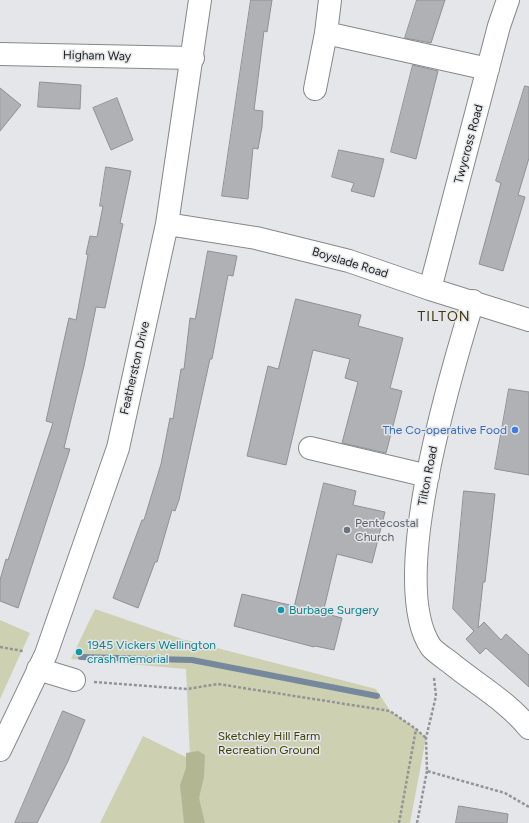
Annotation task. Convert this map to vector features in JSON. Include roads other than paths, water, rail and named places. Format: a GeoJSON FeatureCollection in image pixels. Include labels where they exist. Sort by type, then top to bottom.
{"type":"FeatureCollection","features":[{"type":"Feature","properties":{"kind":"street","name":"Featherston Drive"},"geometry":{"type":"LineString","coordinates":[[0,750],[46,654],[118,448],[167,224],[193,58],[200,0]]}},
{"type":"Feature","properties":{"kind":"street"},"geometry":{"type":"LineString","coordinates":[[315,89],[326,33],[330,0]]}},
{"type":"Feature","properties":{"kind":"street","name":"Twycross Road"},"geometry":{"type":"LineString","coordinates":[[430,289],[488,69],[508,0]]}},
{"type":"Feature","properties":{"kind":"street"},"geometry":{"type":"LineString","coordinates":[[326,33],[488,69]]}},
{"type":"Feature","properties":{"kind":"street","name":"Higham Way"},"geometry":{"type":"LineString","coordinates":[[0,54],[193,58]]}},
{"type":"Feature","properties":{"kind":"street","name":"Boyslade Road"},"geometry":{"type":"LineString","coordinates":[[167,224],[264,240],[349,261],[430,289],[473,301],[529,320]]}},
{"type":"Feature","properties":{"kind":"street","name":"Tilton Road"},"geometry":{"type":"LineString","coordinates":[[473,301],[459,345],[420,515],[417,596],[421,623],[432,647],[502,702],[529,728]]}},
{"type":"Feature","properties":{"kind":"street"},"geometry":{"type":"LineString","coordinates":[[310,448],[428,476]]}},
{"type":"Feature","properties":{"kind":"street"},"geometry":{"type":"LineString","coordinates":[[38,669],[74,680]]}},
{"type":"Feature","properties":{"kind":"waterway"},"geometry":{"type":"LineString","coordinates":[[81,657],[192,660],[377,696]]}},
{"type":"Feature","properties":{"kind":"place","name":"The Co-operative Food"},"geometry":{"type":"Point","coordinates":[515,430]}},
{"type":"Feature","properties":{"kind":"place","name":"Pentecostal Church"},"geometry":{"type":"Point","coordinates":[347,530]}},
{"type":"Feature","properties":{"kind":"place","name":"Burbage Surgery"},"geometry":{"type":"Point","coordinates":[281,610]}},
{"type":"Feature","properties":{"kind":"place","name":"1945 Vickers Wellington crash memorial"},"geometry":{"type":"Point","coordinates":[79,652]}},
{"type":"Feature","properties":{"kind":"district","name":"TILTON"},"geometry":{"type":"Point","coordinates":[444,317]}},
{"type":"Feature","properties":{"kind":"park label","name":"Sketchley Hill Farm Recreation Ground"},"geometry":{"type":"Point","coordinates":[269,743]}}]}
